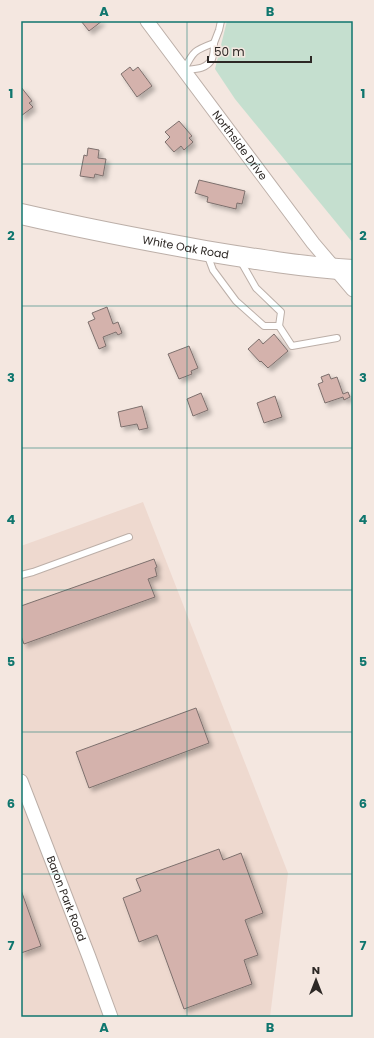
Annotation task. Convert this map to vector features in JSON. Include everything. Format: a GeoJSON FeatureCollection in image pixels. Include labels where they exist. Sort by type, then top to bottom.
{"type":"FeatureCollection","features":[{"type":"Feature","properties":{"kind":"main road","name":"White Oak Road"},"geometry":{"type":"LineString","coordinates":[[21,214],[89,230],[238,257],[344,269]]}},
{"type":"Feature","properties":{"kind":"street","name":"Northside Drive"},"geometry":{"type":"LineString","coordinates":[[147,21],[313,243],[344,269],[353,290]]}},
{"type":"Feature","properties":{"kind":"street","name":"Baron Park Road"},"geometry":{"type":"LineString","coordinates":[[21,781],[90,958],[111,1017]]}},
{"type":"Feature","properties":{"kind":"lane"},"geometry":{"type":"LineString","coordinates":[[184,70],[199,69],[205,66],[212,58],[214,43],[221,21]]}},
{"type":"Feature","properties":{"kind":"lane"},"geometry":{"type":"LineString","coordinates":[[184,70],[191,56],[200,48],[214,43]]}},
{"type":"Feature","properties":{"kind":"lane"},"geometry":{"type":"LineString","coordinates":[[206,251],[213,270],[236,301],[264,326],[279,326]]}},
{"type":"Feature","properties":{"kind":"lane"},"geometry":{"type":"LineString","coordinates":[[238,257],[256,288],[281,312],[279,326],[292,346],[337,338]]}},
{"type":"Feature","properties":{"kind":"lane"},"geometry":{"type":"LineString","coordinates":[[21,575],[129,537]]}},
{"type":"Feature","properties":{"kind":"shaded area"},"geometry":{"type":"Polygon","coordinates":[[[143,502],[288,873],[270,1017],[21,1017],[21,546],[143,502]]]}},
{"type":"Feature","properties":{"kind":"green space"},"geometry":{"type":"Polygon","coordinates":[[[227,21],[353,21],[353,243],[235,99],[215,69],[227,21]]]}},
{"type":"Feature","properties":{"kind":"building"},"geometry":{"type":"Polygon","coordinates":[[[81,21],[102,21],[89,31],[81,21]]]}},
{"type":"Feature","properties":{"kind":"building"},"geometry":{"type":"Polygon","coordinates":[[[130,67],[133,71],[138,67],[152,86],[137,97],[121,74],[130,67]]]}},
{"type":"Feature","properties":{"kind":"building"},"geometry":{"type":"Polygon","coordinates":[[[21,87],[32,101],[29,103],[33,107],[21,116],[21,87]]]}},
{"type":"Feature","properties":{"kind":"building"},"geometry":{"type":"Polygon","coordinates":[[[179,121],[192,136],[189,138],[193,142],[184,150],[181,146],[174,152],[165,142],[170,137],[165,132],[179,121]]]}},
{"type":"Feature","properties":{"kind":"building"},"geometry":{"type":"Polygon","coordinates":[[[88,148],[99,150],[98,158],[106,159],[103,176],[95,174],[94,178],[80,176],[84,155],[87,156],[88,148]]]}},
{"type":"Feature","properties":{"kind":"building"},"geometry":{"type":"Polygon","coordinates":[[[199,180],[245,191],[242,204],[237,203],[236,209],[207,202],[208,197],[195,193],[199,180]]]}},
{"type":"Feature","properties":{"kind":"building"},"geometry":{"type":"Polygon","coordinates":[[[107,307],[113,324],[118,322],[122,333],[118,335],[116,332],[103,337],[106,346],[99,349],[88,322],[95,319],[92,313],[107,307]]]}},
{"type":"Feature","properties":{"kind":"building"},"geometry":{"type":"Polygon","coordinates":[[[274,334],[288,351],[268,368],[248,349],[259,339],[263,344],[274,334]]]}},
{"type":"Feature","properties":{"kind":"building"},"geometry":{"type":"Polygon","coordinates":[[[189,346],[198,368],[191,371],[192,374],[179,379],[168,354],[189,346]]]}},
{"type":"Feature","properties":{"kind":"building"},"geometry":{"type":"Polygon","coordinates":[[[329,374],[331,379],[337,377],[343,394],[348,392],[350,397],[344,400],[343,397],[325,403],[318,384],[323,382],[321,377],[329,374]]]}},
{"type":"Feature","properties":{"kind":"building"},"geometry":{"type":"Polygon","coordinates":[[[201,393],[208,410],[193,416],[187,399],[201,393]]]}},
{"type":"Feature","properties":{"kind":"building"},"geometry":{"type":"Polygon","coordinates":[[[275,396],[282,417],[264,423],[257,403],[275,396]]]}},
{"type":"Feature","properties":{"kind":"building"},"geometry":{"type":"Polygon","coordinates":[[[142,406],[148,428],[139,430],[137,424],[121,427],[118,412],[142,406]]]}},
{"type":"Feature","properties":{"kind":"building"},"geometry":{"type":"Polygon","coordinates":[[[154,559],[157,567],[155,568],[157,576],[148,579],[155,597],[24,644],[21,636],[21,606],[154,559]]]}},
{"type":"Feature","properties":{"kind":"building"},"geometry":{"type":"Polygon","coordinates":[[[196,708],[209,743],[89,788],[76,752],[196,708]]]}},
{"type":"Feature","properties":{"kind":"building"},"geometry":{"type":"Polygon","coordinates":[[[219,849],[223,860],[241,853],[263,913],[245,920],[258,955],[244,960],[252,984],[184,1009],[157,935],[139,942],[123,898],[141,891],[136,879],[219,849]]]}},
{"type":"Feature","properties":{"kind":"building"},"geometry":{"type":"Polygon","coordinates":[[[21,890],[41,946],[21,953],[21,890]]]}}]}
